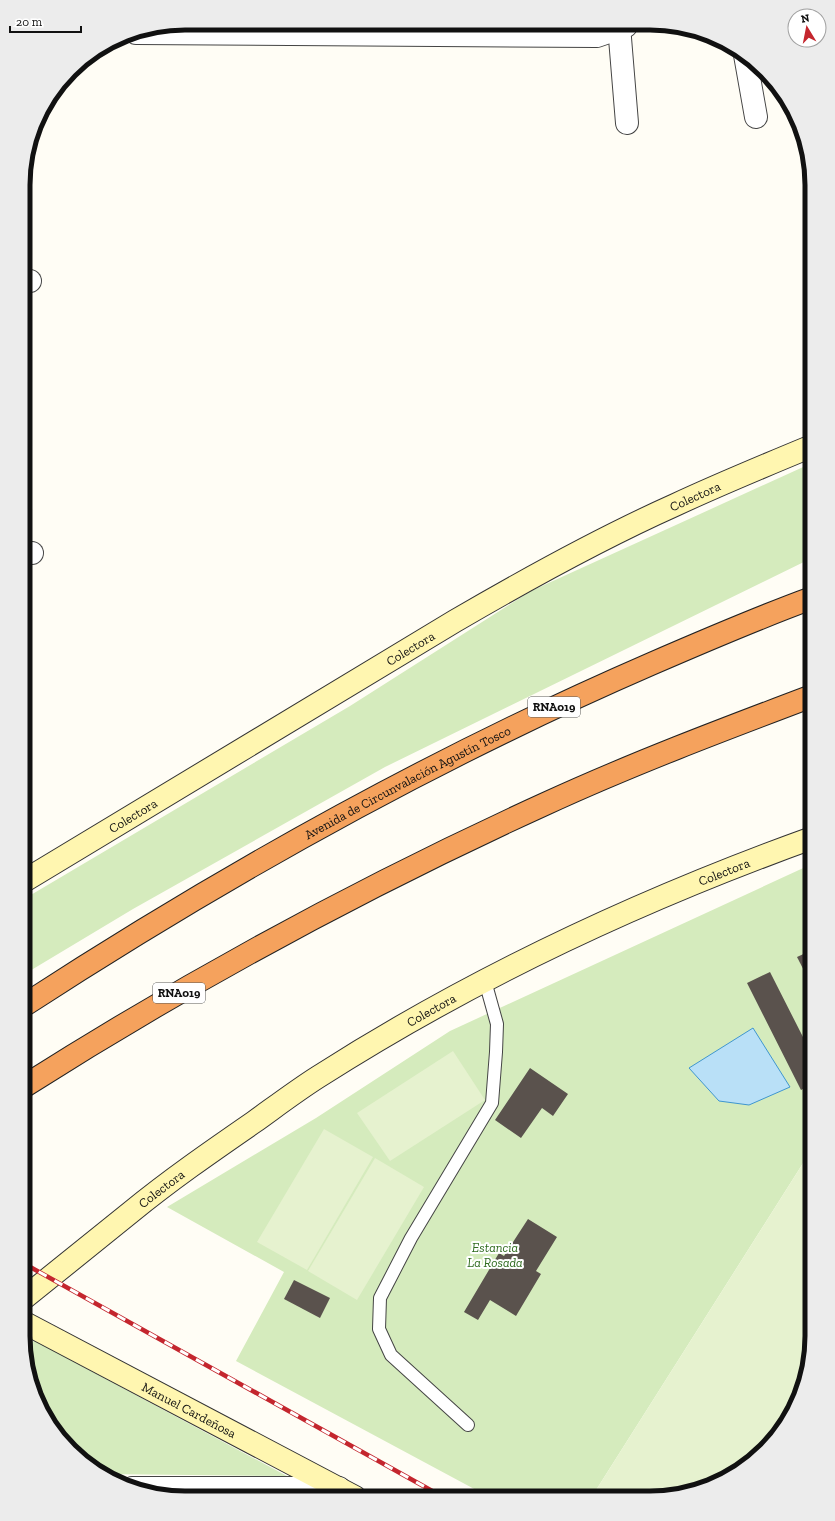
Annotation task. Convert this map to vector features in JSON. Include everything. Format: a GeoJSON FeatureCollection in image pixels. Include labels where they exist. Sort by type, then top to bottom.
{"type":"FeatureCollection","features":[{"type":"Feature","properties":{"kind":"highway","name":"Avenida de Circunvalación Agustín Tosco"},"geometry":{"type":"LineString","coordinates":[[30,1001],[110,950],[224,881],[424,772],[486,740],[581,695],[715,636],[805,601]]}},
{"type":"Feature","properties":{"kind":"highway","name":"RNA019"},"geometry":{"type":"LineString","coordinates":[[30,1083],[251,952],[433,857],[553,800],[702,738],[805,699]]}},
{"type":"Feature","properties":{"kind":"highway"},"geometry":{"type":"LineString","coordinates":[[30,1094],[66,1060]]}},
{"type":"Feature","properties":{"kind":"main road","name":"Colectora"},"geometry":{"type":"LineString","coordinates":[[30,877],[455,621],[526,580],[575,553],[675,505],[805,449]]}},
{"type":"Feature","properties":{"kind":"main road","name":"Colectora"},"geometry":{"type":"LineString","coordinates":[[30,1293],[133,1210],[208,1154],[318,1078],[437,1007],[526,959],[697,882],[805,841]]}},
{"type":"Feature","properties":{"kind":"main road","name":"Manuel Cardeñosa"},"geometry":{"type":"LineString","coordinates":[[30,1326],[338,1491]]}},
{"type":"Feature","properties":{"kind":"street"},"geometry":{"type":"LineString","coordinates":[[154,33],[597,36],[613,30]]}},
{"type":"Feature","properties":{"kind":"street"},"geometry":{"type":"LineString","coordinates":[[621,30],[626,123]]}},
{"type":"Feature","properties":{"kind":"street"},"geometry":{"type":"LineString","coordinates":[[747,64],[756,117]]}},
{"type":"Feature","properties":{"kind":"street"},"geometry":{"type":"LineString","coordinates":[[159,1489],[238,1491]]}},
{"type":"Feature","properties":{"kind":"lane"},"geometry":{"type":"LineString","coordinates":[[468,1425],[391,1355],[379,1329],[380,1298],[412,1238],[492,1103],[497,1024],[485,981]]}},
{"type":"Feature","properties":{"kind":"green space"},"geometry":{"type":"Polygon","coordinates":[[[805,466],[805,561],[385,767],[133,909],[30,971],[30,895],[350,706],[531,591],[805,466]]]}},
{"type":"Feature","properties":{"kind":"green space","name":"Estancia La Rosada"},"geometry":{"type":"Polygon","coordinates":[[[805,867],[805,1160],[595,1491],[478,1491],[236,1361],[284,1272],[167,1207],[316,1118],[450,1031],[805,867]]]}},
{"type":"Feature","properties":{"kind":"green space"},"geometry":{"type":"Polygon","coordinates":[[[453,1051],[485,1100],[390,1161],[357,1113],[453,1051]]]}},
{"type":"Feature","properties":{"kind":"green space"},"geometry":{"type":"Polygon","coordinates":[[[324,1129],[373,1157],[307,1270],[257,1242],[324,1129]]]}},
{"type":"Feature","properties":{"kind":"green space"},"geometry":{"type":"Polygon","coordinates":[[[375,1158],[424,1187],[357,1300],[308,1271],[375,1158]]]}},
{"type":"Feature","properties":{"kind":"green space"},"geometry":{"type":"Polygon","coordinates":[[[805,1160],[805,1346],[797,1386],[789,1405],[779,1422],[767,1438],[752,1453],[728,1470],[700,1483],[660,1491],[595,1491],[805,1160]]]}},
{"type":"Feature","properties":{"kind":"green space"},"geometry":{"type":"Polygon","coordinates":[[[35,1341],[287,1476],[114,1474],[99,1465],[75,1446],[56,1422],[46,1405],[38,1386],[31,1356],[30,1342],[35,1341]]]}},
{"type":"Feature","properties":{"kind":"water"},"geometry":{"type":"Polygon","coordinates":[[[753,1028],[790,1087],[749,1105],[719,1101],[689,1068],[753,1028]]]}},
{"type":"Feature","properties":{"kind":"building"},"geometry":{"type":"Polygon","coordinates":[[[805,953],[805,972],[797,957],[805,953]]]}},
{"type":"Feature","properties":{"kind":"building"},"geometry":{"type":"Polygon","coordinates":[[[770,972],[805,1038],[805,1088],[801,1090],[747,983],[770,972]]]}},
{"type":"Feature","properties":{"kind":"building"},"geometry":{"type":"Polygon","coordinates":[[[530,1068],[568,1094],[553,1116],[542,1108],[521,1138],[495,1120],[530,1068]]]}},
{"type":"Feature","properties":{"kind":"building"},"geometry":{"type":"Polygon","coordinates":[[[528,1219],[557,1237],[536,1271],[541,1274],[516,1316],[490,1300],[478,1320],[464,1312],[499,1253],[504,1256],[528,1219]]]}},
{"type":"Feature","properties":{"kind":"building"},"geometry":{"type":"Polygon","coordinates":[[[294,1280],[330,1298],[320,1318],[284,1299],[294,1280]]]}},
{"type":"Feature","properties":{"kind":"railway"},"geometry":{"type":"LineString","coordinates":[[30,1267],[432,1491]]}}]}
